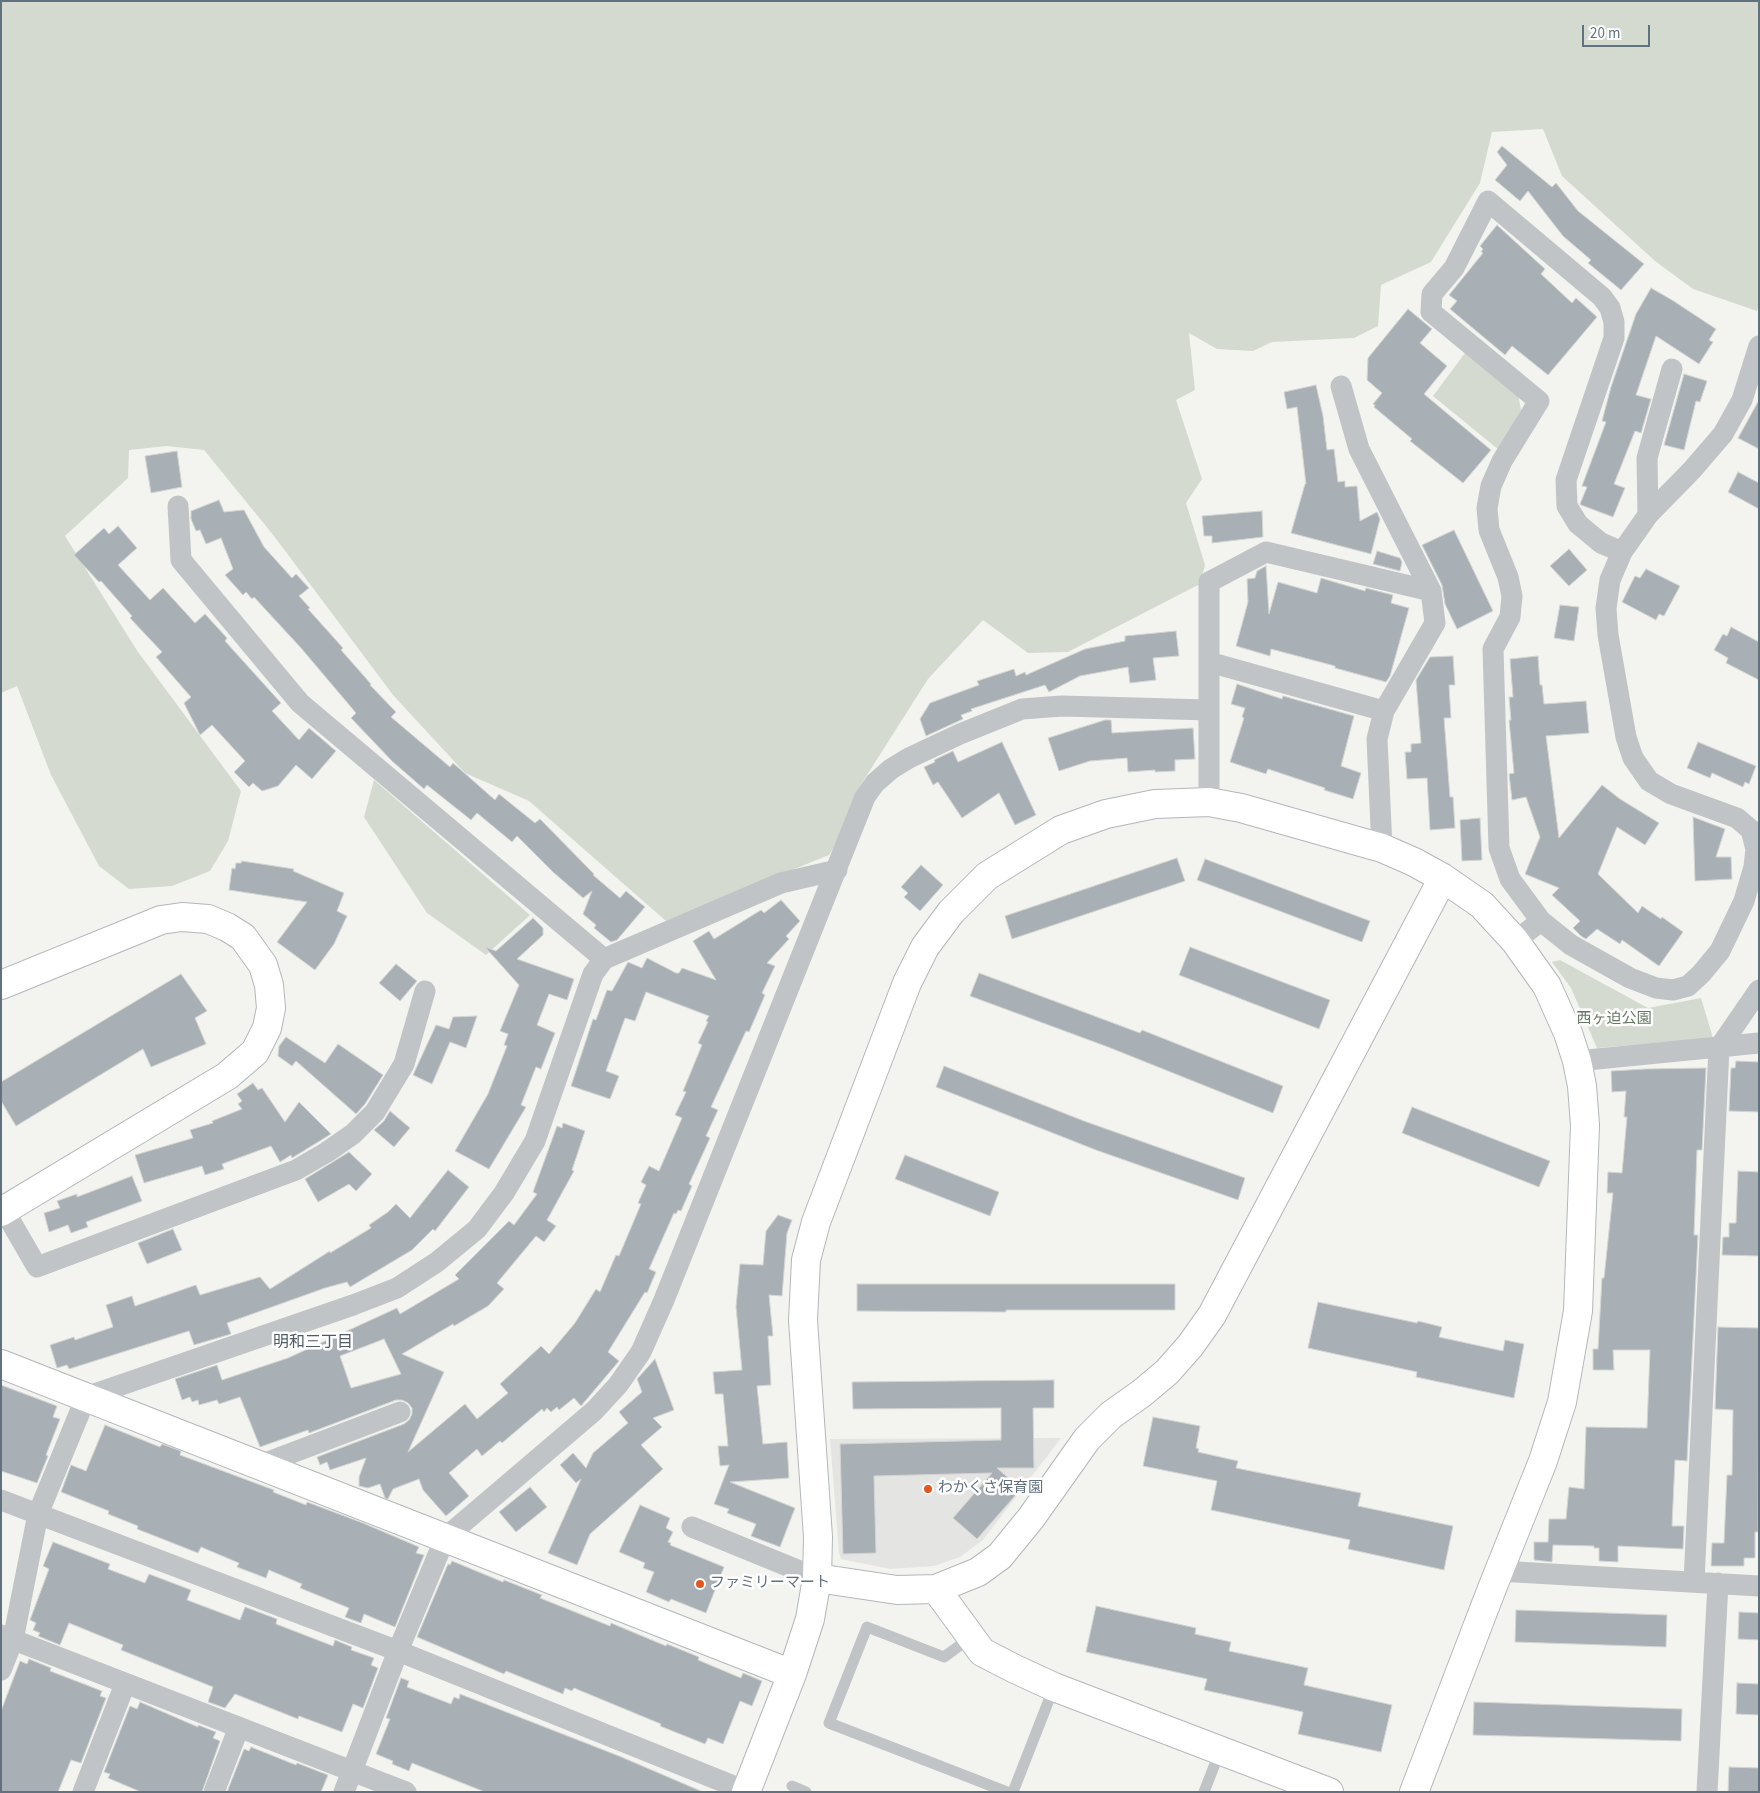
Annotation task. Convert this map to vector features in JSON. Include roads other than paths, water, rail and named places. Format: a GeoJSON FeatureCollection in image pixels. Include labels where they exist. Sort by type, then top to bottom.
{"type":"FeatureCollection","features":[{"type":"Feature","properties":{"kind":"street"},"geometry":{"type":"LineString","coordinates":[[1622,552],[1601,543],[1578,524],[1567,506],[1566,480],[1614,338],[1614,322],[1610,308],[1602,297],[1488,201],[1454,268],[1432,294],[1431,312],[1539,401],[1502,461],[1491,486],[1486,508],[1489,530],[1508,577],[1512,596],[1510,617],[1494,648],[1499,848],[1510,879],[1541,921],[1571,945],[1630,978],[1656,988],[1673,990],[1688,986],[1720,951],[1744,901],[1754,867],[1756,849],[1752,830],[1737,818],[1671,794],[1649,781],[1633,758],[1626,737],[1608,635],[1606,608],[1610,580],[1622,552],[1648,515],[1692,470],[1723,434],[1742,400],[1759,346]]}},
{"type":"Feature","properties":{"kind":"street"},"geometry":{"type":"LineString","coordinates":[[1648,515],[1647,458],[1672,368]]}},
{"type":"Feature","properties":{"kind":"street"},"geometry":{"type":"LineString","coordinates":[[1341,386],[1359,449],[1431,591],[1434,623],[1384,711],[1377,739],[1382,848]]}},
{"type":"Feature","properties":{"kind":"street"},"geometry":{"type":"LineString","coordinates":[[178,506],[180,560],[300,703],[604,959]]}},
{"type":"Feature","properties":{"kind":"street"},"geometry":{"type":"LineString","coordinates":[[1209,802],[1209,582],[1266,552],[1431,591]]}},
{"type":"Feature","properties":{"kind":"street"},"geometry":{"type":"LineString","coordinates":[[1209,662],[1384,711]]}},
{"type":"Feature","properties":{"kind":"street"},"geometry":{"type":"LineString","coordinates":[[344,1792],[398,1651],[445,1538],[594,1411],[618,1385],[641,1352],[664,1300],[865,797],[874,783],[909,758],[960,734],[1022,709],[1062,706],[1209,710]]}},
{"type":"Feature","properties":{"kind":"street"},"geometry":{"type":"LineString","coordinates":[[1,1500],[398,1651],[746,1791],[792,1674],[810,1619],[817,1578],[818,1536],[803,1320],[806,1260],[816,1222],[859,1108],[907,983],[925,947],[951,912],[987,876],[1061,830],[1106,814],[1155,804],[1209,802],[1241,808],[1382,848],[1414,862],[1443,878],[1482,905],[1515,941],[1547,986],[1568,1033],[1577,1061],[1582,1086],[1585,1125],[1578,1311],[1562,1402],[1543,1461],[1414,1792]]}},
{"type":"Feature","properties":{"kind":"street"},"geometry":{"type":"LineString","coordinates":[[1,1670],[7,1637],[38,1514],[86,1397],[397,1288],[437,1262],[477,1229],[504,1193],[535,1141],[593,974],[604,959],[781,882],[837,870]]}},
{"type":"Feature","properties":{"kind":"street"},"geometry":{"type":"LineString","coordinates":[[692,1526],[817,1578],[897,1590],[936,1589],[978,1572],[1000,1556],[1031,1518],[1087,1438],[1111,1416],[1167,1372],[1190,1346],[1212,1315],[1443,878]]}},
{"type":"Feature","properties":{"kind":"street"},"geometry":{"type":"LineString","coordinates":[[1,985],[161,920],[182,917],[208,919],[227,927],[242,938],[263,965],[269,985],[271,1008],[267,1028],[255,1052],[226,1076],[3,1211],[37,1267],[296,1170],[353,1134],[375,1112],[404,1064],[424,991]]}},
{"type":"Feature","properties":{"kind":"street"},"geometry":{"type":"LineString","coordinates":[[1515,941],[1541,921]]}},
{"type":"Feature","properties":{"kind":"street"},"geometry":{"type":"LineString","coordinates":[[1694,1582],[1720,1048],[1759,990]]}},
{"type":"Feature","properties":{"kind":"street"},"geometry":{"type":"LineString","coordinates":[[1577,1061],[1759,1043]]}},
{"type":"Feature","properties":{"kind":"street"},"geometry":{"type":"LineString","coordinates":[[1,1364],[792,1674]]}},
{"type":"Feature","properties":{"kind":"street"},"geometry":{"type":"LineString","coordinates":[[260,1465],[400,1412]]}},
{"type":"Feature","properties":{"kind":"street"},"geometry":{"type":"LineString","coordinates":[[1499,1572],[1759,1586]]}},
{"type":"Feature","properties":{"kind":"street"},"geometry":{"type":"LineString","coordinates":[[1707,1792],[1718,1584]]}},
{"type":"Feature","properties":{"kind":"street"},"geometry":{"type":"LineString","coordinates":[[936,1589],[982,1652],[1054,1687],[1220,1752],[1329,1792]]}},
{"type":"Feature","properties":{"kind":"street"},"geometry":{"type":"LineString","coordinates":[[7,1637],[406,1792]]}},
{"type":"Feature","properties":{"kind":"street"},"geometry":{"type":"LineString","coordinates":[[83,1792],[125,1684]]}},
{"type":"Feature","properties":{"kind":"street"},"geometry":{"type":"LineString","coordinates":[[214,1792],[239,1727]]}},
{"type":"Feature","properties":{"kind":"lane"},"geometry":{"type":"LineString","coordinates":[[970,1638],[944,1657],[867,1627],[829,1723],[1007,1792]]}},
{"type":"Feature","properties":{"kind":"lane"},"geometry":{"type":"LineString","coordinates":[[1013,1792],[1054,1687]]}},
{"type":"Feature","properties":{"kind":"lane"},"geometry":{"type":"LineString","coordinates":[[1204,1792],[1220,1752]]}},
{"type":"Feature","properties":{"kind":"lane"},"geometry":{"type":"LineString","coordinates":[[792,1786],[806,1792]]}},
{"type":"Feature","properties":{"kind":"place","name":"わかくさ保育園"},"geometry":{"type":"Point","coordinates":[928,1489]}},
{"type":"Feature","properties":{"kind":"place","name":"ファミリーマート"},"geometry":{"type":"Point","coordinates":[700,1584]}},
{"type":"Feature","properties":{"kind":"district","name":"明和三丁目"},"geometry":{"type":"Point","coordinates":[313,1343]}},
{"type":"Feature","properties":{"kind":"park label","name":"西ヶ迫公園"},"geometry":{"type":"Point","coordinates":[1614,1020]}}]}
